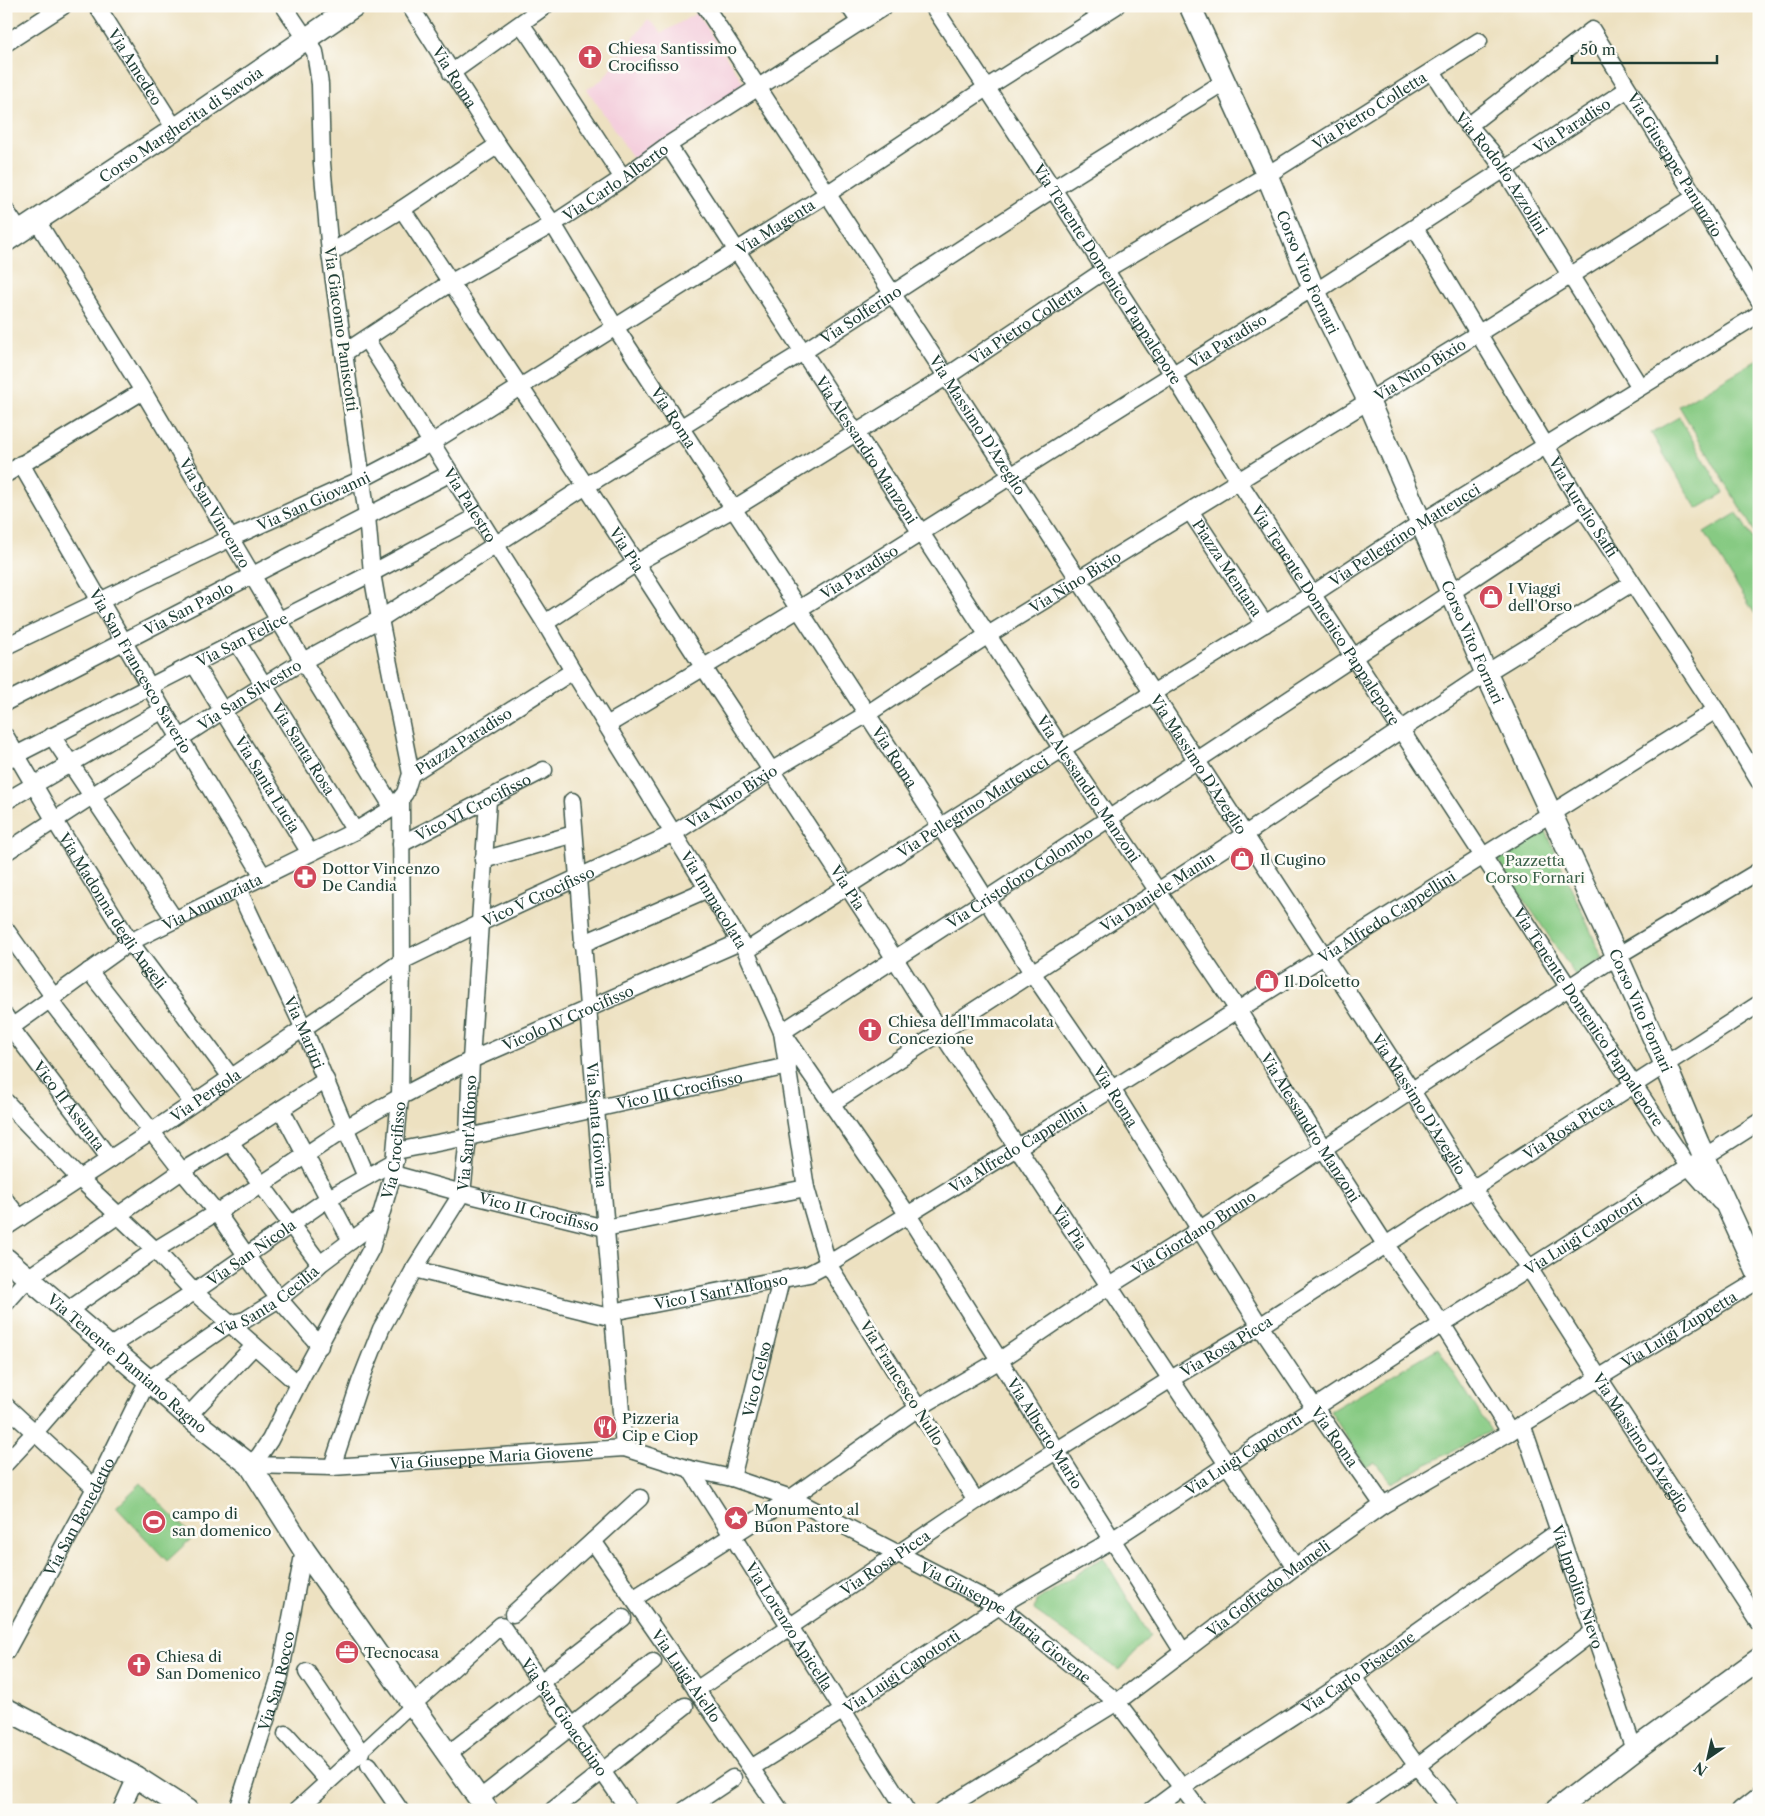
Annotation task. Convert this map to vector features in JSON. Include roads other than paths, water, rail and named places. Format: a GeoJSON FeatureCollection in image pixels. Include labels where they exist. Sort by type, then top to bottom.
{"type":"FeatureCollection","features":[{"type":"Feature","properties":{"kind":"street"},"geometry":{"type":"LineString","coordinates":[[6,44],[63,6]]}},
{"type":"Feature","properties":{"kind":"street","name":"Via Amedeo"},"geometry":{"type":"LineString","coordinates":[[97,6],[175,129]]}},
{"type":"Feature","properties":{"kind":"street","name":"Via Giacomo Paniscotti"},"geometry":{"type":"LineString","coordinates":[[284,6],[305,40],[315,52],[317,58],[320,84],[322,163],[330,254],[367,516],[372,573],[380,620]]}},
{"type":"Feature","properties":{"kind":"street","name":"Corso Margherita di Savoia"},"geometry":{"type":"LineString","coordinates":[[21,231],[175,129],[354,6]]}},
{"type":"Feature","properties":{"kind":"street","name":"Via Roma"},"geometry":{"type":"LineString","coordinates":[[410,6],[498,145],[553,224],[615,327],[940,826],[1033,974],[1112,1089],[1260,1326],[1314,1408],[1383,1505]]}},
{"type":"Feature","properties":{"kind":"street"},"geometry":{"type":"LineString","coordinates":[[451,72],[545,6]]}},
{"type":"Feature","properties":{"kind":"street","name":"Via Massimo D'Azeglio"},"geometry":{"type":"LineString","coordinates":[[705,6],[1412,1091],[1472,1188],[1529,1268],[1759,1622]]}},
{"type":"Feature","properties":{"kind":"street"},"geometry":{"type":"LineString","coordinates":[[849,6],[860,22]]}},
{"type":"Feature","properties":{"kind":"street","name":"Via Carlo Alberto"},"geometry":{"type":"LineString","coordinates":[[344,353],[450,283],[553,224],[623,178],[668,145],[886,6]]}},
{"type":"Feature","properties":{"kind":"street","name":"Via Tenente Domenico Pappalepore"},"geometry":{"type":"LineString","coordinates":[[932,6],[1053,189],[1172,373],[1238,480],[1354,655],[1569,988],[1633,1084],[1696,1161]]}},
{"type":"Feature","properties":{"kind":"street","name":"Via Magenta"},"geometry":{"type":"LineString","coordinates":[[431,443],[827,194],[986,88],[1116,6]]}},
{"type":"Feature","properties":{"kind":"street","name":"Corso Vito Fornari"},"geometry":{"type":"LineString","coordinates":[[1190,6],[1267,174],[1314,290],[1368,400],[1422,522],[1450,593],[1666,1064],[1696,1161],[1732,1216],[1759,1278]]}},
{"type":"Feature","properties":{"kind":"street"},"geometry":{"type":"LineString","coordinates":[[521,24],[623,178]]}},
{"type":"Feature","properties":{"kind":"street","name":"Via Giuseppe Panunzio"},"geometry":{"type":"LineString","coordinates":[[1468,126],[1592,30],[1759,300]]}},
{"type":"Feature","properties":{"kind":"street","name":"Via Pietro Colletta"},"geometry":{"type":"LineString","coordinates":[[545,623],[636,563],[733,509],[946,377],[1105,270],[1267,174],[1479,40]]}},
{"type":"Feature","properties":{"kind":"street","name":"Via Rodolfo Azzolini"},"geometry":{"type":"LineString","coordinates":[[1432,70],[1468,126],[1490,150],[1504,170],[1640,387]]}},
{"type":"Feature","properties":{"kind":"street","name":"Via Solferino"},"geometry":{"type":"LineString","coordinates":[[496,544],[803,352],[1053,189],[1224,82]]}},
{"type":"Feature","properties":{"kind":"street","name":"Via Paradiso"},"geometry":{"type":"LineString","coordinates":[[607,724],[704,668],[1011,477],[1172,373],[1415,228],[1628,89]]}},
{"type":"Feature","properties":{"kind":"street"},"geometry":{"type":"LineString","coordinates":[[330,254],[498,145]]}},
{"type":"Feature","properties":{"kind":"street","name":"Via Alessandro Manzoni"},"geometry":{"type":"LineString","coordinates":[[668,145],[1156,892],[1238,1010],[1385,1244],[1516,1428]]}},
{"type":"Feature","properties":{"kind":"street","name":"Via Nino Bixio"},"geometry":{"type":"LineString","coordinates":[[674,833],[1695,197]]}},
{"type":"Feature","properties":{"kind":"street","name":"Via Pia"},"geometry":{"type":"LineString","coordinates":[[402,209],[586,486],[941,1032],[1019,1147],[1295,1567]]}},
{"type":"Feature","properties":{"kind":"street","name":"Via San Vincenzo"},"geometry":{"type":"LineString","coordinates":[[6,211],[144,391],[303,661],[397,804]]}},
{"type":"Feature","properties":{"kind":"street","name":"Via Aurelio Saffi"},"geometry":{"type":"LineString","coordinates":[[1415,228],[1582,506],[1716,710],[1759,781]]}},
{"type":"Feature","properties":{"kind":"street","name":"Via Pellegrino Matteucci"},"geometry":{"type":"LineString","coordinates":[[743,946],[848,887],[1062,749],[1313,594],[1422,522],[1759,314]]}},
{"type":"Feature","properties":{"kind":"street","name":"Via Palestro"},"geometry":{"type":"LineString","coordinates":[[366,340],[496,544],[573,671]]}},
{"type":"Feature","properties":{"kind":"street"},"geometry":{"type":"LineString","coordinates":[[6,474],[144,391]]}},
{"type":"Feature","properties":{"kind":"street","name":"Via San Giovanni"},"geometry":{"type":"LineString","coordinates":[[6,646],[231,538],[362,479],[431,443]]}},
{"type":"Feature","properties":{"kind":"street","name":"Via San Francesco Saverio"},"geometry":{"type":"LineString","coordinates":[[21,464],[180,739],[263,876]]}},
{"type":"Feature","properties":{"kind":"street","name":"Via San Paolo"},"geometry":{"type":"LineString","coordinates":[[6,702],[451,473]]}},
{"type":"Feature","properties":{"kind":"street","name":"Via Cristoforo Colombo"},"geometry":{"type":"LineString","coordinates":[[782,1032],[1582,506]]}},
{"type":"Feature","properties":{"kind":"street","name":"Piazza Mentana"},"geometry":{"type":"LineString","coordinates":[[1190,511],[1265,624]]}},
{"type":"Feature","properties":{"kind":"street","name":"Via San Felice"},"geometry":{"type":"LineString","coordinates":[[11,758],[372,573],[478,516]]}},
{"type":"Feature","properties":{"kind":"street","name":"Via San Silvestro"},"geometry":{"type":"LineString","coordinates":[[6,852],[222,711],[303,661],[380,620],[496,544]]}},
{"type":"Feature","properties":{"kind":"street","name":"Via Daniele Manin"},"geometry":{"type":"LineString","coordinates":[[832,1103],[1033,974],[1486,673],[1632,583]]}},
{"type":"Feature","properties":{"kind":"street","name":"Piazza Paradiso"},"geometry":{"type":"LineString","coordinates":[[380,620],[411,774],[573,671]]}},
{"type":"Feature","properties":{"kind":"street","name":"Via Santa Rosa"},"geometry":{"type":"LineString","coordinates":[[238,642],[354,831]]}},
{"type":"Feature","properties":{"kind":"street","name":"Via Santa Lucia"},"geometry":{"type":"LineString","coordinates":[[194,664],[310,853]]}},
{"type":"Feature","properties":{"kind":"street","name":"Via Immacolata"},"geometry":{"type":"LineString","coordinates":[[573,671],[743,946],[782,1032],[908,1215]]}},
{"type":"Feature","properties":{"kind":"street"},"geometry":{"type":"LineString","coordinates":[[6,801],[163,710]]}},
{"type":"Feature","properties":{"kind":"street","name":"Via Alfredo Cappellini"},"geometry":{"type":"LineString","coordinates":[[828,1264],[1112,1089],[1716,710]]}},
{"type":"Feature","properties":{"kind":"street"},"geometry":{"type":"LineString","coordinates":[[52,736],[175,920]]}},
{"type":"Feature","properties":{"kind":"street","name":"Via Madonna degli Angeli"},"geometry":{"type":"LineString","coordinates":[[6,737],[11,758],[34,784],[130,942],[231,1077]]}},
{"type":"Feature","properties":{"kind":"street","name":"Vico VI Crocifisso"},"geometry":{"type":"LineString","coordinates":[[401,844],[544,770]]}},
{"type":"Feature","properties":{"kind":"street"},"geometry":{"type":"LineString","coordinates":[[397,804],[409,784],[411,774]]}},
{"type":"Feature","properties":{"kind":"street","name":"Via Sant'Alfonso"},"geometry":{"type":"LineString","coordinates":[[332,1467],[360,1382],[381,1329],[414,1269],[462,1193],[468,1138],[471,1060],[488,800]]}},
{"type":"Feature","properties":{"kind":"street","name":"Via Santa Giovina"},"geometry":{"type":"LineString","coordinates":[[572,801],[582,944],[589,1008],[595,1109],[624,1448]]}},
{"type":"Feature","properties":{"kind":"street","name":"Via Annunziata"},"geometry":{"type":"LineString","coordinates":[[8,1026],[130,942],[354,831],[397,804]]}},
{"type":"Feature","properties":{"kind":"street","name":"Via Crocifisso"},"geometry":{"type":"LineString","coordinates":[[250,1465],[260,1456],[270,1440],[298,1384],[372,1249],[394,1162],[400,1097],[402,962],[401,844],[397,804]]}},
{"type":"Feature","properties":{"kind":"street","name":"Vico V Crocifisso"},"geometry":{"type":"LineString","coordinates":[[402,962],[480,923],[674,833]]}},
{"type":"Feature","properties":{"kind":"street"},"geometry":{"type":"LineString","coordinates":[[483,860],[574,834]]}},
{"type":"Feature","properties":{"kind":"street","name":"Via Giordano Bruno"},"geometry":{"type":"LineString","coordinates":[[633,1599],[790,1498],[918,1408],[1000,1360],[1109,1286],[1199,1230],[1617,956],[1759,871]]}},
{"type":"Feature","properties":{"kind":"street","name":"Via Martiri"},"geometry":{"type":"LineString","coordinates":[[238,889],[304,1029],[366,1177]]}},
{"type":"Feature","properties":{"kind":"street"},"geometry":{"type":"LineString","coordinates":[[582,944],[708,889]]}},
{"type":"Feature","properties":{"kind":"street"},"geometry":{"type":"LineString","coordinates":[[6,930],[51,998],[151,1132],[217,1213],[279,1299],[320,1346]]}},
{"type":"Feature","properties":{"kind":"street","name":"Vicolo IV Crocifisso"},"geometry":{"type":"LineString","coordinates":[[67,1311],[155,1250],[262,1185],[346,1128],[400,1097],[471,1060],[589,1008],[743,946]]}},
{"type":"Feature","properties":{"kind":"street","name":"Via Pergola"},"geometry":{"type":"LineString","coordinates":[[6,1227],[151,1132],[192,1102],[402,962]]}},
{"type":"Feature","properties":{"kind":"street"},"geometry":{"type":"LineString","coordinates":[[89,971],[192,1102]]}},
{"type":"Feature","properties":{"kind":"street","name":"Via Rosa Picca"},"geometry":{"type":"LineString","coordinates":[[696,1690],[976,1501],[1171,1379],[1260,1326],[1759,1004]]}},
{"type":"Feature","properties":{"kind":"street","name":"Vico II Assunta"},"geometry":{"type":"LineString","coordinates":[[8,1026],[110,1159]]}},
{"type":"Feature","properties":{"kind":"street","name":"Via Immacolata"},"geometry":{"type":"LineString","coordinates":[[782,1032],[806,1188],[828,1264]]}},
{"type":"Feature","properties":{"kind":"street","name":"Vico III Crocifisso"},"geometry":{"type":"LineString","coordinates":[[394,1162],[468,1138],[788,1066]]}},
{"type":"Feature","properties":{"kind":"street"},"geometry":{"type":"LineString","coordinates":[[6,1303],[29,1277],[182,1172],[326,1080]]}},
{"type":"Feature","properties":{"kind":"street"},"geometry":{"type":"LineString","coordinates":[[6,1102],[79,1178],[155,1250],[194,1292],[298,1384]]}},
{"type":"Feature","properties":{"kind":"street"},"geometry":{"type":"LineString","coordinates":[[281,1109],[351,1241]]}},
{"type":"Feature","properties":{"kind":"street","name":"Via Luigi Capotorti"},"geometry":{"type":"LineString","coordinates":[[751,1768],[842,1711],[999,1606],[1112,1540],[1442,1324],[1759,1122]]}},
{"type":"Feature","properties":{"kind":"street"},"geometry":{"type":"LineString","coordinates":[[230,1142],[320,1264]]}},
{"type":"Feature","properties":{"kind":"street","name":"Vico II Crocifisso"},"geometry":{"type":"LineString","coordinates":[[394,1162],[462,1193],[605,1228],[806,1188]]}},
{"type":"Feature","properties":{"kind":"street","name":"Via San Nicola"},"geometry":{"type":"LineString","coordinates":[[6,1463],[109,1347],[194,1292],[329,1198],[394,1162]]}},
{"type":"Feature","properties":{"kind":"street"},"geometry":{"type":"LineString","coordinates":[[6,1201],[20,1218]]}},
{"type":"Feature","properties":{"kind":"street","name":"Via Alberto Mario"},"geometry":{"type":"LineString","coordinates":[[908,1215],[1182,1652]]}},
{"type":"Feature","properties":{"kind":"street","name":"Via Santa Cecilia"},"geometry":{"type":"LineString","coordinates":[[148,1380],[229,1324],[245,1320],[279,1299],[320,1264],[380,1219]]}},
{"type":"Feature","properties":{"kind":"street","name":"Via Tenente Damiano Ragno"},"geometry":{"type":"LineString","coordinates":[[6,1258],[188,1416],[250,1465],[304,1550],[483,1804]]}},
{"type":"Feature","properties":{"kind":"street","name":"Vico I Sant'Alfonso"},"geometry":{"type":"LineString","coordinates":[[414,1269],[612,1315],[809,1274],[828,1264]]}},
{"type":"Feature","properties":{"kind":"street","name":"Via Francesco Nullo"},"geometry":{"type":"LineString","coordinates":[[828,1264],[976,1501]]}},
{"type":"Feature","properties":{"kind":"street","name":"Via Luigi Zuppetta"},"geometry":{"type":"LineString","coordinates":[[1599,1378],[1759,1278]]}},
{"type":"Feature","properties":{"kind":"street","name":"Vico Gelso"},"geometry":{"type":"LineString","coordinates":[[732,1478],[781,1280]]}},
{"type":"Feature","properties":{"kind":"street"},"geometry":{"type":"LineString","coordinates":[[188,1416],[254,1346]]}},
{"type":"Feature","properties":{"kind":"street","name":"Via Goffredo Mameli"},"geometry":{"type":"LineString","coordinates":[[944,1810],[1117,1702],[1295,1567],[1383,1505],[1599,1378]]}},
{"type":"Feature","properties":{"kind":"street","name":"Via San Benedetto"},"geometry":{"type":"LineString","coordinates":[[6,1652],[95,1488],[148,1380]]}},
{"type":"Feature","properties":{"kind":"street"},"geometry":{"type":"LineString","coordinates":[[6,1406],[95,1488]]}},
{"type":"Feature","properties":{"kind":"street","name":"Via Ippolito Nievo"},"geometry":{"type":"LineString","coordinates":[[1516,1428],[1560,1531],[1634,1750]]}},
{"type":"Feature","properties":{"kind":"street","name":"Via Giuseppe Maria Giovene"},"geometry":{"type":"LineString","coordinates":[[250,1465],[332,1467],[624,1448],[690,1469],[732,1478],[790,1498],[999,1606],[1117,1702],[1199,1810]]}},
{"type":"Feature","properties":{"kind":"street","name":"Via Lorenzo Apicella"},"geometry":{"type":"LineString","coordinates":[[690,1469],[906,1810]]}},
{"type":"Feature","properties":{"kind":"street"},"geometry":{"type":"LineString","coordinates":[[297,1810],[328,1781],[365,1758],[412,1704],[640,1498]]}},
{"type":"Feature","properties":{"kind":"street","name":"Via Carlo Pisacane"},"geometry":{"type":"LineString","coordinates":[[1152,1810],[1183,1787],[1353,1678],[1560,1531]]}},
{"type":"Feature","properties":{"kind":"street","name":"Via Luigi Aiello"},"geometry":{"type":"LineString","coordinates":[[593,1541],[780,1810]]}},
{"type":"Feature","properties":{"kind":"street","name":"Via San Rocco"},"geometry":{"type":"LineString","coordinates":[[243,1809],[280,1676],[304,1550]]}},
{"type":"Feature","properties":{"kind":"street"},"geometry":{"type":"LineString","coordinates":[[448,1754],[623,1618]]}},
{"type":"Feature","properties":{"kind":"street","name":"Via San Gioacchino"},"geometry":{"type":"LineString","coordinates":[[507,1619],[541,1682],[629,1810]]}},
{"type":"Feature","properties":{"kind":"street"},"geometry":{"type":"LineString","coordinates":[[1353,1810],[1417,1766],[1593,1632]]}},
{"type":"Feature","properties":{"kind":"street"},"geometry":{"type":"LineString","coordinates":[[1556,1810],[1634,1750],[1759,1659]]}},
{"type":"Feature","properties":{"kind":"street"},"geometry":{"type":"LineString","coordinates":[[483,1804],[571,1726],[653,1662]]}},
{"type":"Feature","properties":{"kind":"street"},"geometry":{"type":"LineString","coordinates":[[307,1672],[400,1810]]}},
{"type":"Feature","properties":{"kind":"street"},"geometry":{"type":"LineString","coordinates":[[1353,1678],[1417,1766],[1452,1810]]}},
{"type":"Feature","properties":{"kind":"street"},"geometry":{"type":"LineString","coordinates":[[553,1810],[685,1706]]}},
{"type":"Feature","properties":{"kind":"street"},"geometry":{"type":"LineString","coordinates":[[6,1709],[136,1777],[187,1810]]}},
{"type":"Feature","properties":{"kind":"street"},"geometry":{"type":"LineString","coordinates":[[286,1734],[328,1781]]}},
{"type":"Feature","properties":{"kind":"street"},"geometry":{"type":"LineString","coordinates":[[121,1810],[136,1777]]}},
{"type":"Feature","properties":{"kind":"street"},"geometry":{"type":"LineString","coordinates":[[685,1810],[734,1778]]}},
{"type":"Feature","properties":{"kind":"street"},"geometry":{"type":"LineString","coordinates":[[1740,1810],[1759,1796]]}},
{"type":"Feature","properties":{"kind":"place","name":"Chiesa Santissimo Crocifisso"},"geometry":{"type":"Point","coordinates":[590,57]}},
{"type":"Feature","properties":{"kind":"place","name":"I Viaggi dell'Orso"},"geometry":{"type":"Point","coordinates":[1491,597]}},
{"type":"Feature","properties":{"kind":"place","name":"Il Cugino"},"geometry":{"type":"Point","coordinates":[1242,859]}},
{"type":"Feature","properties":{"kind":"place","name":"Dottor Vincenzo De Candia"},"geometry":{"type":"Point","coordinates":[305,877]}},
{"type":"Feature","properties":{"kind":"place","name":"Il Dolcetto"},"geometry":{"type":"Point","coordinates":[1267,981]}},
{"type":"Feature","properties":{"kind":"place","name":"Chiesa dell'Immacolata Concezione"},"geometry":{"type":"Point","coordinates":[870,1030]}},
{"type":"Feature","properties":{"kind":"place","name":"Pizzeria Cip e Ciop"},"geometry":{"type":"Point","coordinates":[605,1427]}},
{"type":"Feature","properties":{"kind":"place","name":"Monumento al Buon Pastore"},"geometry":{"type":"Point","coordinates":[736,1518]}},
{"type":"Feature","properties":{"kind":"place","name":"campo di san domenico"},"geometry":{"type":"Point","coordinates":[154,1522]}},
{"type":"Feature","properties":{"kind":"place","name":"Tecnocasa"},"geometry":{"type":"Point","coordinates":[347,1652]}},
{"type":"Feature","properties":{"kind":"place","name":"Chiesa di San Domenico"},"geometry":{"type":"Point","coordinates":[139,1665]}},
{"type":"Feature","properties":{"kind":"park label","name":"Pazzetta Corso Fornari"},"geometry":{"type":"Point","coordinates":[1535,868]}}]}
